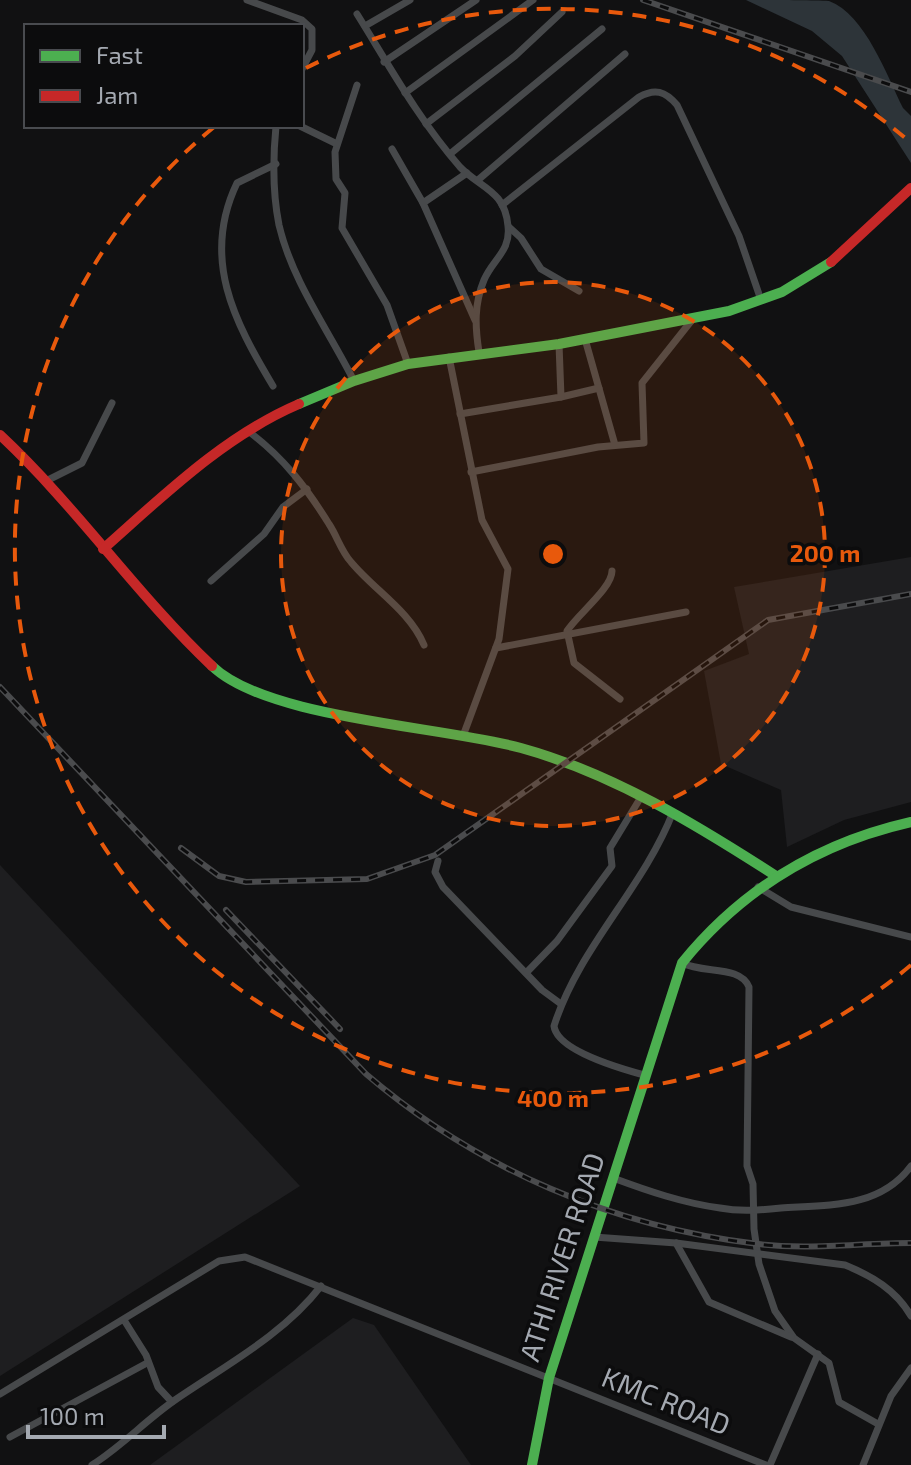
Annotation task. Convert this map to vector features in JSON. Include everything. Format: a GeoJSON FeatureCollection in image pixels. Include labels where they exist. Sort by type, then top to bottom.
{"type":"FeatureCollection","features":[{"type":"Feature","properties":{"kind":"street"},"geometry":{"type":"LineString","coordinates":[[247,0],[302,20],[312,29],[312,50],[304,65]]}},
{"type":"Feature","properties":{"kind":"street"},"geometry":{"type":"LineString","coordinates":[[365,26],[410,0]]}},
{"type":"Feature","properties":{"kind":"street"},"geometry":{"type":"LineString","coordinates":[[384,62],[476,0]]}},
{"type":"Feature","properties":{"kind":"street"},"geometry":{"type":"LineString","coordinates":[[405,93],[533,0]]}},
{"type":"Feature","properties":{"kind":"street"},"geometry":{"type":"LineString","coordinates":[[426,124],[515,56],[562,12]]}},
{"type":"Feature","properties":{"kind":"street"},"geometry":{"type":"LineString","coordinates":[[357,14],[384,62],[426,124],[467,173],[491,189],[502,205],[509,227],[541,269],[579,291]]}},
{"type":"Feature","properties":{"kind":"street"},"geometry":{"type":"LineString","coordinates":[[450,154],[602,29]]}},
{"type":"Feature","properties":{"kind":"street"},"geometry":{"type":"LineString","coordinates":[[478,180],[625,54]]}},
{"type":"Feature","properties":{"kind":"street"},"geometry":{"type":"LineString","coordinates":[[357,85],[337,144],[335,175],[345,193],[344,234],[387,305],[408,364]]}},
{"type":"Feature","properties":{"kind":"street"},"geometry":{"type":"LineString","coordinates":[[502,205],[639,97],[650,92],[663,92],[677,105],[745,248],[761,300]]}},
{"type":"Feature","properties":{"kind":"street"},"geometry":{"type":"LineString","coordinates":[[276,128],[277,210],[284,241],[301,283],[354,381]]}},
{"type":"Feature","properties":{"kind":"street"},"geometry":{"type":"LineString","coordinates":[[304,128],[337,144]]}},
{"type":"Feature","properties":{"kind":"street"},"geometry":{"type":"LineString","coordinates":[[392,149],[423,203],[475,322]]}},
{"type":"Feature","properties":{"kind":"street"},"geometry":{"type":"LineString","coordinates":[[273,386],[248,349],[232,310],[221,229],[237,183],[276,164]]}},
{"type":"Feature","properties":{"kind":"street"},"geometry":{"type":"LineString","coordinates":[[423,203],[467,173]]}},
{"type":"Feature","properties":{"kind":"street"},"geometry":{"type":"LineString","coordinates":[[103,549],[181,480],[267,418],[354,381],[408,364],[479,352],[559,344],[692,320],[761,300],[782,292],[836,259],[908,190]]}},
{"type":"Feature","properties":{"kind":"street"},"geometry":{"type":"LineString","coordinates":[[479,352],[475,322],[479,292],[485,277],[505,250],[509,227]]}},
{"type":"Feature","properties":{"kind":"street"},"geometry":{"type":"LineString","coordinates":[[471,472],[615,445],[644,443],[642,383],[692,320]]}},
{"type":"Feature","properties":{"kind":"street"},"geometry":{"type":"LineString","coordinates":[[585,339],[615,445]]}},
{"type":"Feature","properties":{"kind":"street"},"geometry":{"type":"LineString","coordinates":[[559,344],[561,397]]}},
{"type":"Feature","properties":{"kind":"street"},"geometry":{"type":"LineString","coordinates":[[449,357],[482,520],[508,564],[505,604],[496,648],[463,736]]}},
{"type":"Feature","properties":{"kind":"street"},"geometry":{"type":"LineString","coordinates":[[460,414],[599,388]]}},
{"type":"Feature","properties":{"kind":"street"},"geometry":{"type":"LineString","coordinates":[[48,480],[82,463],[112,403]]}},
{"type":"Feature","properties":{"kind":"street"},"geometry":{"type":"LineString","coordinates":[[248,431],[282,458],[307,489],[347,558],[417,628],[424,645]]}},
{"type":"Feature","properties":{"kind":"street"},"geometry":{"type":"LineString","coordinates":[[0,435],[48,480],[160,617],[224,678],[265,696],[302,706],[541,754],[673,812],[776,876]]}},
{"type":"Feature","properties":{"kind":"street"},"geometry":{"type":"LineString","coordinates":[[211,581],[264,534],[283,507],[307,489]]}},
{"type":"Feature","properties":{"kind":"street"},"geometry":{"type":"LineString","coordinates":[[612,571],[612,579],[585,606],[567,631],[574,663],[620,699]]}},
{"type":"Feature","properties":{"kind":"street"},"geometry":{"type":"LineString","coordinates":[[496,648],[567,631],[686,612]]}},
{"type":"Feature","properties":{"kind":"street"},"geometry":{"type":"LineString","coordinates":[[527,972],[557,941],[612,866],[610,848],[641,797]]}},
{"type":"Feature","properties":{"kind":"street"},"geometry":{"type":"LineString","coordinates":[[644,1075],[620,1069],[558,1038],[554,1026],[561,1004],[622,900],[647,866],[673,812]]}},
{"type":"Feature","properties":{"kind":"street","name":"ATHI RIVER ROAD"},"geometry":{"type":"LineString","coordinates":[[532,1465],[549,1378],[682,963],[717,922],[758,887],[847,840],[911,822]]}},
{"type":"Feature","properties":{"kind":"street"},"geometry":{"type":"LineString","coordinates":[[438,861],[435,872],[443,887],[561,1004]]}},
{"type":"Feature","properties":{"kind":"street"},"geometry":{"type":"LineString","coordinates":[[758,887],[791,907],[911,937]]}},
{"type":"Feature","properties":{"kind":"street"},"geometry":{"type":"LineString","coordinates":[[682,963],[702,972],[735,972],[746,979],[749,987],[747,1166],[753,1184],[752,1211],[758,1255],[775,1311],[794,1338]]}},
{"type":"Feature","properties":{"kind":"street"},"geometry":{"type":"LineString","coordinates":[[613,1178],[679,1200],[752,1211],[857,1202],[885,1190],[911,1166]]}},
{"type":"Feature","properties":{"kind":"street"},"geometry":{"type":"LineString","coordinates":[[594,1237],[676,1243],[855,1269],[892,1292],[911,1316]]}},
{"type":"Feature","properties":{"kind":"street"},"geometry":{"type":"LineString","coordinates":[[676,1243],[709,1302],[794,1338],[818,1354],[829,1363],[839,1402],[878,1424]]}},
{"type":"Feature","properties":{"kind":"street","name":"KMC ROAD"},"geometry":{"type":"LineString","coordinates":[[0,1394],[219,1261],[235,1256],[258,1260],[768,1465]]}},
{"type":"Feature","properties":{"kind":"street"},"geometry":{"type":"LineString","coordinates":[[92,1465],[172,1402],[250,1351],[298,1312],[321,1286]]}},
{"type":"Feature","properties":{"kind":"street"},"geometry":{"type":"LineString","coordinates":[[124,1320],[158,1387],[172,1402]]}},
{"type":"Feature","properties":{"kind":"street"},"geometry":{"type":"LineString","coordinates":[[768,1465],[818,1354]]}},
{"type":"Feature","properties":{"kind":"street"},"geometry":{"type":"LineString","coordinates":[[10,1437],[147,1363]]}},
{"type":"Feature","properties":{"kind":"street"},"geometry":{"type":"LineString","coordinates":[[863,1465],[896,1386],[911,1368]]}},
{"type":"Feature","properties":{"kind":"shaded area"},"geometry":{"type":"Polygon","coordinates":[[[746,0],[829,1],[854,19],[874,47],[903,108],[911,116],[911,163],[842,56],[812,31],[746,0]]]}},
{"type":"Feature","properties":{"kind":"shaded area"},"geometry":{"type":"Polygon","coordinates":[[[911,557],[911,802],[844,820],[787,847],[781,790],[721,764],[704,671],[749,654],[734,587],[911,557]]]}},
{"type":"Feature","properties":{"kind":"shaded area"},"geometry":{"type":"Polygon","coordinates":[[[0,865],[300,1186],[0,1376],[0,865]]]}},
{"type":"Feature","properties":{"kind":"shaded area"},"geometry":{"type":"Polygon","coordinates":[[[353,1318],[374,1325],[471,1465],[150,1465],[353,1318]]]}},
{"type":"Feature","properties":{"kind":"railway"},"geometry":{"type":"LineString","coordinates":[[643,0],[911,92]]}},
{"type":"Feature","properties":{"kind":"railway"},"geometry":{"type":"LineString","coordinates":[[181,848],[219,876],[246,882],[367,879],[435,855],[768,620],[911,594]]}},
{"type":"Feature","properties":{"kind":"railway"},"geometry":{"type":"LineString","coordinates":[[0,687],[366,1074],[454,1138],[501,1165],[600,1208],[704,1236],[777,1246],[911,1243]]}},
{"type":"Feature","properties":{"kind":"railway"},"geometry":{"type":"LineString","coordinates":[[226,910],[340,1029]]}},
{"type":"Feature","properties":{"kind":"traffic: fast"},"geometry":{"type":"LineString","coordinates":[[299,404],[354,381],[408,364],[559,344],[729,311],[782,292],[831,262]]}},
{"type":"Feature","properties":{"kind":"traffic: fast"},"geometry":{"type":"LineString","coordinates":[[212,666],[238,684],[272,698],[358,719],[487,740],[588,771],[653,802],[776,876]]}},
{"type":"Feature","properties":{"kind":"traffic: fast"},"geometry":{"type":"LineString","coordinates":[[532,1465],[549,1378],[682,963],[730,913],[784,873],[844,842],[911,822]]}},
{"type":"Feature","properties":{"kind":"traffic: jam"},"geometry":{"type":"LineString","coordinates":[[831,262],[911,188]]}},
{"type":"Feature","properties":{"kind":"traffic: jam"},"geometry":{"type":"LineString","coordinates":[[103,549],[220,450],[299,404]]}},
{"type":"Feature","properties":{"kind":"traffic: jam"},"geometry":{"type":"LineString","coordinates":[[0,435],[55,491],[158,610],[212,666]]}}]}
